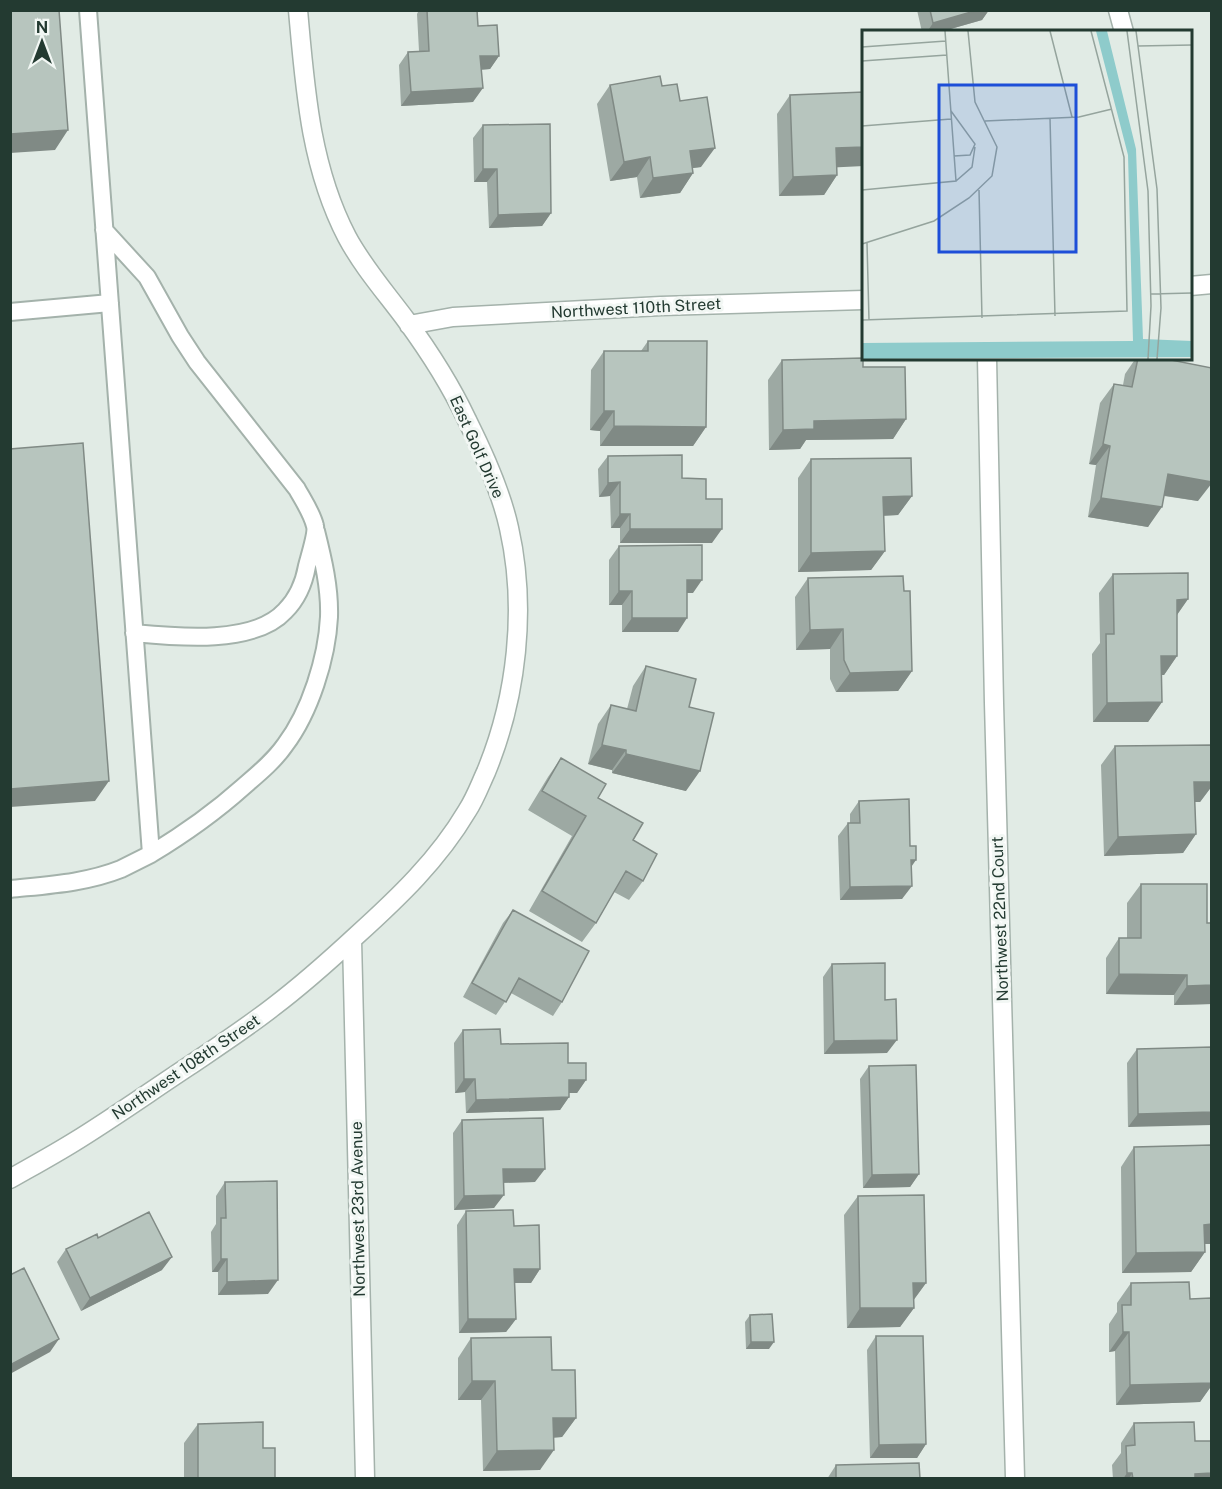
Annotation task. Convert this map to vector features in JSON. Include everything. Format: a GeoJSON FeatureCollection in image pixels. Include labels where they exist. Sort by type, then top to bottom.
{"type":"FeatureCollection","features":[{"type":"Feature","properties":{"kind":"street","name":"East Golf Drive"},"geometry":{"type":"LineString","coordinates":[[298,10],[310,123],[331,200],[360,260],[410,325],[467,418],[493,476],[502,503],[509,527],[516,571],[518,617],[514,669],[507,705],[492,757],[469,808],[449,838],[412,883],[352,940]]}},
{"type":"Feature","properties":{"kind":"street"},"geometry":{"type":"LineString","coordinates":[[1118,10],[1123,30]]}},
{"type":"Feature","properties":{"kind":"street"},"geometry":{"type":"LineString","coordinates":[[1192,286],[1212,284]]}},
{"type":"Feature","properties":{"kind":"street","name":"Northwest 110th Street"},"geometry":{"type":"LineString","coordinates":[[410,325],[453,317],[661,306],[862,300]]}},
{"type":"Feature","properties":{"kind":"street","name":"Northwest 22nd Court"},"geometry":{"type":"LineString","coordinates":[[987,360],[993,691],[1015,1479]]}},
{"type":"Feature","properties":{"kind":"street","name":"Northwest 108th Street"},"geometry":{"type":"LineString","coordinates":[[10,1179],[75,1142],[242,1030],[297,988],[352,940]]}},
{"type":"Feature","properties":{"kind":"street","name":"Northwest 23rd Avenue"},"geometry":{"type":"LineString","coordinates":[[352,940],[365,1479]]}},
{"type":"Feature","properties":{"kind":"lane"},"geometry":{"type":"LineString","coordinates":[[88,10],[151,854]]}},
{"type":"Feature","properties":{"kind":"lane"},"geometry":{"type":"LineString","coordinates":[[10,889],[58,885],[120,869],[151,854],[189,830],[229,800],[270,763],[296,729],[315,684],[327,636],[326,579],[322,553],[316,528],[297,489],[197,362],[147,277],[104,230]]}},
{"type":"Feature","properties":{"kind":"lane"},"geometry":{"type":"LineString","coordinates":[[10,312],[110,303]]}},
{"type":"Feature","properties":{"kind":"lane"},"geometry":{"type":"LineString","coordinates":[[134,633],[218,636],[259,628],[275,620],[284,613],[301,587],[316,528]]}},
{"type":"Feature","properties":{"kind":"building"},"geometry":{"type":"Polygon","coordinates":[[[10,10],[59,10],[68,130],[10,134],[10,10]]]}},
{"type":"Feature","properties":{"kind":"building"},"geometry":{"type":"Polygon","coordinates":[[[427,10],[477,10],[478,26],[497,25],[499,56],[480,56],[483,88],[411,92],[408,52],[429,51],[427,10]]]}},
{"type":"Feature","properties":{"kind":"building"},"geometry":{"type":"Polygon","coordinates":[[[930,10],[978,10],[933,23],[930,10]]]}},
{"type":"Feature","properties":{"kind":"building"},"geometry":{"type":"Polygon","coordinates":[[[660,76],[662,86],[677,84],[680,101],[707,97],[715,148],[690,151],[693,173],[653,178],[650,157],[624,162],[610,85],[660,76]]]}},
{"type":"Feature","properties":{"kind":"building"},"geometry":{"type":"Polygon","coordinates":[[[862,92],[862,147],[836,148],[837,175],[793,177],[790,95],[862,92]]]}},
{"type":"Feature","properties":{"kind":"building"},"geometry":{"type":"Polygon","coordinates":[[[550,124],[551,213],[498,215],[497,169],[483,169],[483,125],[550,124]]]}},
{"type":"Feature","properties":{"kind":"building"},"geometry":{"type":"Polygon","coordinates":[[[648,341],[707,341],[706,427],[614,426],[614,411],[604,411],[604,351],[648,351],[648,341]]]}},
{"type":"Feature","properties":{"kind":"building"},"geometry":{"type":"Polygon","coordinates":[[[862,358],[863,367],[905,367],[906,419],[814,421],[814,429],[783,430],[782,360],[862,358]]]}},
{"type":"Feature","properties":{"kind":"building"},"geometry":{"type":"Polygon","coordinates":[[[1138,360],[1171,360],[1212,368],[1212,482],[1168,474],[1162,507],[1101,498],[1110,446],[1103,444],[1114,384],[1132,387],[1138,360]]]}},
{"type":"Feature","properties":{"kind":"building"},"geometry":{"type":"Polygon","coordinates":[[[83,443],[109,781],[10,789],[10,449],[83,443]]]}},
{"type":"Feature","properties":{"kind":"building"},"geometry":{"type":"Polygon","coordinates":[[[682,455],[682,478],[706,479],[706,499],[722,499],[722,529],[630,529],[630,514],[620,514],[620,482],[608,483],[608,456],[682,455]]]}},
{"type":"Feature","properties":{"kind":"building"},"geometry":{"type":"Polygon","coordinates":[[[911,458],[912,496],[883,497],[885,551],[811,553],[811,459],[911,458]]]}},
{"type":"Feature","properties":{"kind":"building"},"geometry":{"type":"Polygon","coordinates":[[[702,545],[702,580],[687,580],[687,618],[632,618],[632,591],[619,591],[619,546],[702,545]]]}},
{"type":"Feature","properties":{"kind":"building"},"geometry":{"type":"Polygon","coordinates":[[[1188,573],[1188,599],[1177,600],[1177,656],[1161,656],[1162,702],[1107,703],[1106,634],[1114,634],[1113,574],[1188,573]]]}},
{"type":"Feature","properties":{"kind":"building"},"geometry":{"type":"Polygon","coordinates":[[[903,576],[904,591],[910,591],[912,671],[850,673],[844,660],[843,629],[810,630],[808,578],[903,576]]]}},
{"type":"Feature","properties":{"kind":"building"},"geometry":{"type":"Polygon","coordinates":[[[646,666],[696,679],[689,707],[714,713],[700,771],[626,754],[626,750],[602,745],[611,705],[636,711],[646,666]]]}},
{"type":"Feature","properties":{"kind":"building"},"geometry":{"type":"Polygon","coordinates":[[[1212,745],[1212,782],[1194,782],[1196,834],[1118,837],[1115,746],[1212,745]]]}},
{"type":"Feature","properties":{"kind":"building"},"geometry":{"type":"Polygon","coordinates":[[[561,758],[606,784],[598,798],[643,823],[633,840],[657,854],[643,881],[626,871],[596,923],[542,891],[586,816],[542,791],[561,758]]]}},
{"type":"Feature","properties":{"kind":"building"},"geometry":{"type":"Polygon","coordinates":[[[909,799],[910,846],[916,846],[916,860],[911,860],[912,886],[850,887],[848,823],[860,823],[859,801],[909,799]]]}},
{"type":"Feature","properties":{"kind":"building"},"geometry":{"type":"Polygon","coordinates":[[[1141,884],[1207,884],[1207,923],[1212,923],[1212,985],[1187,986],[1187,975],[1119,974],[1119,938],[1141,938],[1141,884]]]}},
{"type":"Feature","properties":{"kind":"building"},"geometry":{"type":"Polygon","coordinates":[[[513,910],[589,951],[562,1002],[519,978],[506,1002],[472,983],[513,910]]]}},
{"type":"Feature","properties":{"kind":"building"},"geometry":{"type":"Polygon","coordinates":[[[885,963],[885,1000],[896,999],[897,1040],[834,1041],[832,964],[885,963]]]}},
{"type":"Feature","properties":{"kind":"building"},"geometry":{"type":"Polygon","coordinates":[[[500,1029],[501,1044],[568,1043],[568,1063],[586,1063],[586,1080],[569,1080],[569,1097],[476,1100],[475,1079],[464,1079],[463,1030],[500,1029]]]}},
{"type":"Feature","properties":{"kind":"building"},"geometry":{"type":"Polygon","coordinates":[[[1212,1047],[1212,1112],[1138,1114],[1137,1049],[1212,1047]]]}},
{"type":"Feature","properties":{"kind":"building"},"geometry":{"type":"Polygon","coordinates":[[[916,1065],[919,1174],[872,1175],[869,1066],[916,1065]]]}},
{"type":"Feature","properties":{"kind":"building"},"geometry":{"type":"Polygon","coordinates":[[[543,1118],[545,1169],[503,1169],[504,1195],[464,1196],[462,1120],[543,1118]]]}},
{"type":"Feature","properties":{"kind":"building"},"geometry":{"type":"Polygon","coordinates":[[[1212,1145],[1212,1224],[1204,1225],[1205,1252],[1136,1253],[1134,1147],[1212,1145]]]}},
{"type":"Feature","properties":{"kind":"building"},"geometry":{"type":"Polygon","coordinates":[[[277,1181],[278,1280],[227,1282],[227,1259],[221,1259],[221,1218],[226,1218],[225,1182],[277,1181]]]}},
{"type":"Feature","properties":{"kind":"building"},"geometry":{"type":"Polygon","coordinates":[[[924,1195],[926,1283],[913,1283],[914,1308],[860,1308],[858,1196],[924,1195]]]}},
{"type":"Feature","properties":{"kind":"building"},"geometry":{"type":"Polygon","coordinates":[[[513,1210],[514,1226],[539,1225],[540,1269],[514,1269],[516,1319],[468,1319],[466,1211],[513,1210]]]}},
{"type":"Feature","properties":{"kind":"building"},"geometry":{"type":"Polygon","coordinates":[[[149,1212],[172,1257],[90,1298],[66,1249],[97,1234],[98,1238],[149,1212]]]}},
{"type":"Feature","properties":{"kind":"building"},"geometry":{"type":"Polygon","coordinates":[[[24,1268],[59,1339],[10,1365],[10,1275],[24,1268]]]}},
{"type":"Feature","properties":{"kind":"building"},"geometry":{"type":"Polygon","coordinates":[[[1189,1282],[1190,1299],[1211,1298],[1212,1383],[1130,1385],[1129,1332],[1123,1332],[1122,1305],[1131,1305],[1131,1283],[1189,1282]]]}},
{"type":"Feature","properties":{"kind":"building"},"geometry":{"type":"Polygon","coordinates":[[[772,1314],[774,1342],[751,1342],[750,1315],[772,1314]]]}},
{"type":"Feature","properties":{"kind":"building"},"geometry":{"type":"Polygon","coordinates":[[[876,1336],[923,1336],[926,1444],[879,1445],[876,1336]]]}},
{"type":"Feature","properties":{"kind":"building"},"geometry":{"type":"Polygon","coordinates":[[[551,1337],[552,1370],[575,1370],[576,1418],[553,1418],[554,1450],[497,1451],[495,1381],[472,1381],[471,1338],[551,1337]]]}},
{"type":"Feature","properties":{"kind":"building"},"geometry":{"type":"Polygon","coordinates":[[[263,1422],[263,1448],[275,1448],[275,1479],[198,1479],[198,1424],[263,1422]]]}},
{"type":"Feature","properties":{"kind":"building"},"geometry":{"type":"Polygon","coordinates":[[[1194,1422],[1195,1441],[1212,1441],[1212,1473],[1195,1474],[1195,1479],[1133,1479],[1132,1473],[1127,1473],[1126,1446],[1135,1445],[1134,1423],[1194,1422]]]}},
{"type":"Feature","properties":{"kind":"building"},"geometry":{"type":"Polygon","coordinates":[[[919,1463],[920,1479],[836,1479],[836,1465],[919,1463]]]}}]}
